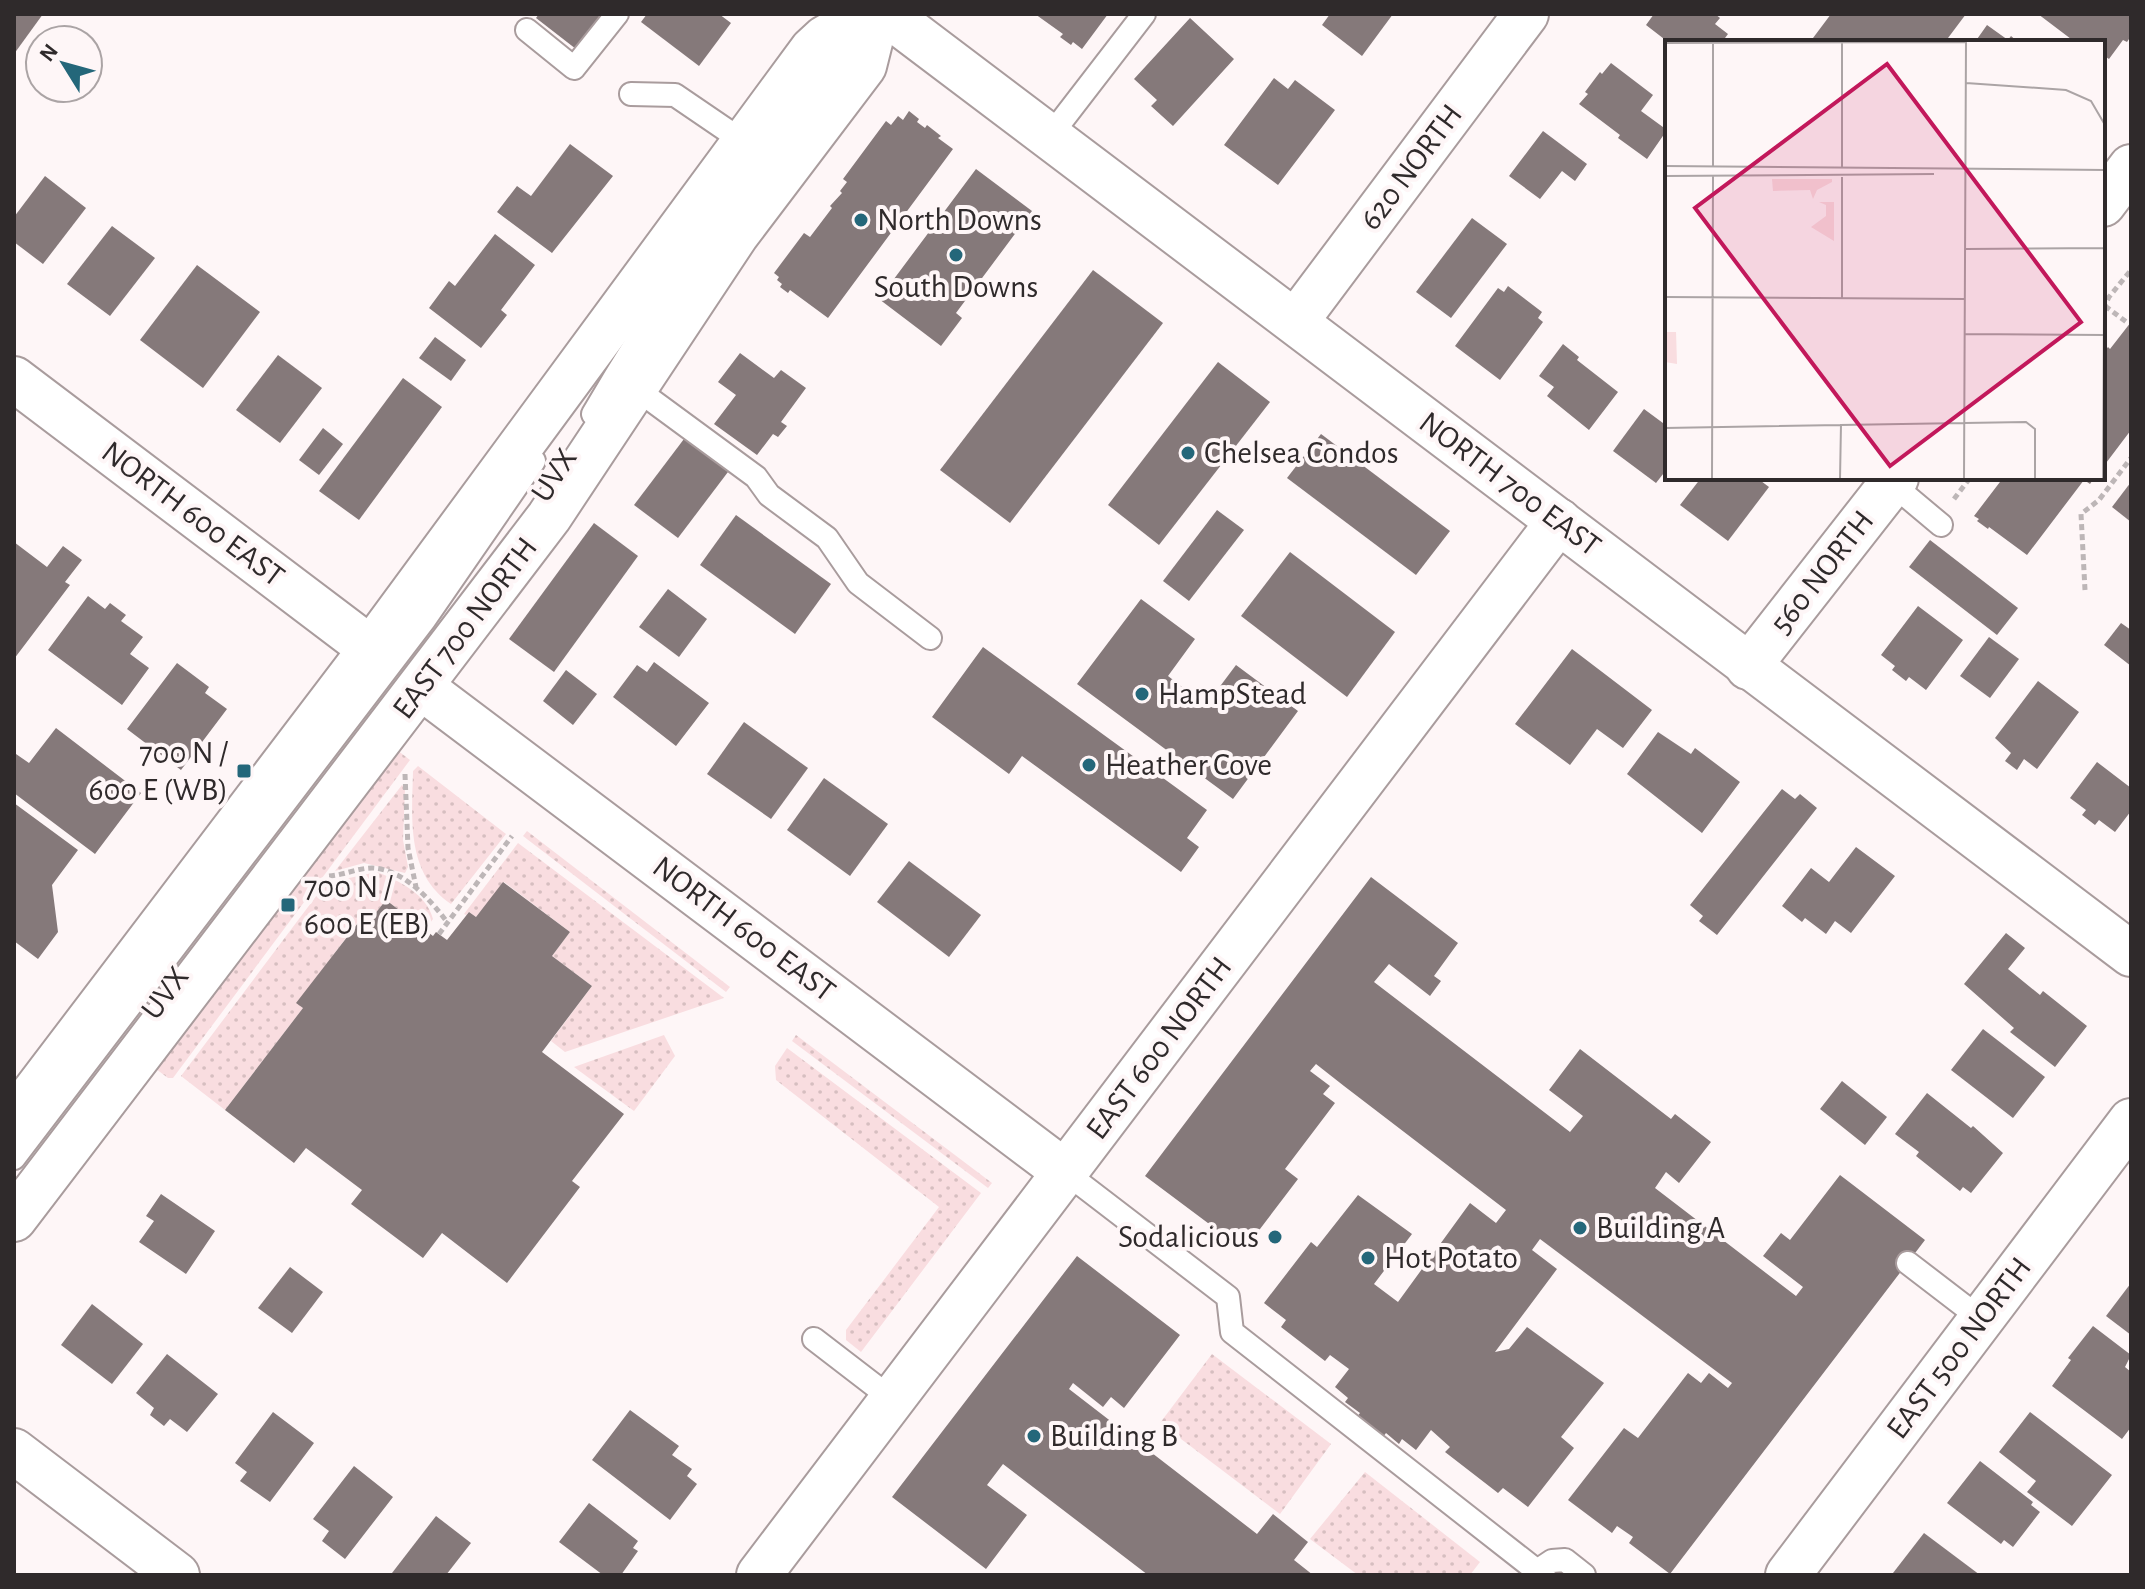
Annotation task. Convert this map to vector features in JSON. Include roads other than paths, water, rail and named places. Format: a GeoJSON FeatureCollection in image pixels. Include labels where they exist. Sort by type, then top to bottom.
{"type":"FeatureCollection","features":[{"type":"Feature","properties":{"kind":"street","name":"EAST 700 NORTH"},"geometry":{"type":"LineString","coordinates":[[14,1119],[371,649],[812,50],[825,38],[867,14]]}},
{"type":"Feature","properties":{"kind":"street","name":"EAST 700 NORTH"},"geometry":{"type":"LineString","coordinates":[[14,1219],[549,517],[736,235],[864,66],[875,14]]}},
{"type":"Feature","properties":{"kind":"street","name":"NORTH 700 EAST"},"geometry":{"type":"LineString","coordinates":[[887,14],[2131,954]]}},
{"type":"Feature","properties":{"kind":"street","name":"620 NORTH"},"geometry":{"type":"LineString","coordinates":[[1296,321],[1526,14]]}},
{"type":"Feature","properties":{"kind":"street"},"geometry":{"type":"LineString","coordinates":[[2105,201],[2131,167]]}},
{"type":"Feature","properties":{"kind":"street","name":"NORTH 600 EAST"},"geometry":{"type":"LineString","coordinates":[[14,379],[371,649]]}},
{"type":"Feature","properties":{"kind":"street","name":"560 NORTH"},"geometry":{"type":"LineString","coordinates":[[1748,667],[1894,481]]}},
{"type":"Feature","properties":{"kind":"street","name":"EAST 600 NORTH"},"geometry":{"type":"LineString","coordinates":[[759,1575],[1559,521]]}},
{"type":"Feature","properties":{"kind":"street","name":"NORTH 600 EAST"},"geometry":{"type":"LineString","coordinates":[[421,687],[1065,1172]]}},
{"type":"Feature","properties":{"kind":"street","name":"EAST 500 NORTH"},"geometry":{"type":"LineString","coordinates":[[1788,1575],[2131,1121]]}},
{"type":"Feature","properties":{"kind":"street"},"geometry":{"type":"LineString","coordinates":[[14,1451],[177,1575]]}},
{"type":"Feature","properties":{"kind":"lane"},"geometry":{"type":"LineString","coordinates":[[527,30],[574,68],[617,14]]}},
{"type":"Feature","properties":{"kind":"lane","name":"UVX"},"geometry":{"type":"LineString","coordinates":[[14,1191],[517,530],[556,475],[658,305],[700,244],[875,14]]}},
{"type":"Feature","properties":{"kind":"lane"},"geometry":{"type":"LineString","coordinates":[[1050,136],[1144,14]]}},
{"type":"Feature","properties":{"kind":"lane"},"geometry":{"type":"LineString","coordinates":[[631,94],[675,95],[744,142]]}},
{"type":"Feature","properties":{"kind":"lane","name":"UVX"},"geometry":{"type":"LineString","coordinates":[[14,1158],[443,595],[558,424],[629,297]]}},
{"type":"Feature","properties":{"kind":"lane"},"geometry":{"type":"LineString","coordinates":[[635,388],[756,477],[769,495],[827,538],[858,583],[930,638]]}},
{"type":"Feature","properties":{"kind":"lane"},"geometry":{"type":"LineString","coordinates":[[1894,481],[1941,525]]}},
{"type":"Feature","properties":{"kind":"lane"},"geometry":{"type":"LineString","coordinates":[[1065,1172],[1228,1297],[1232,1332],[1537,1571],[1552,1561],[1565,1560],[1584,1575]]}},
{"type":"Feature","properties":{"kind":"lane"},"geometry":{"type":"LineString","coordinates":[[1908,1263],[1981,1319]]}},
{"type":"Feature","properties":{"kind":"lane"},"geometry":{"type":"LineString","coordinates":[[814,1339],[892,1399]]}},
{"type":"Feature","properties":{"kind":"place","name":"North Downs"},"geometry":{"type":"Point","coordinates":[861,220]}},
{"type":"Feature","properties":{"kind":"place","name":"South Downs"},"geometry":{"type":"Point","coordinates":[956,255]}},
{"type":"Feature","properties":{"kind":"place","name":"Chelsea Condos"},"geometry":{"type":"Point","coordinates":[1188,453]}},
{"type":"Feature","properties":{"kind":"place","name":"HampStead"},"geometry":{"type":"Point","coordinates":[1142,694]}},
{"type":"Feature","properties":{"kind":"place","name":"Heather Cove"},"geometry":{"type":"Point","coordinates":[1089,765]}},
{"type":"Feature","properties":{"kind":"place","name":"700 N / 600 E (WB)"},"geometry":{"type":"Point","coordinates":[244,771]}},
{"type":"Feature","properties":{"kind":"place","name":"700 N / 600 E (EB)"},"geometry":{"type":"Point","coordinates":[288,905]}},
{"type":"Feature","properties":{"kind":"place","name":"Building A"},"geometry":{"type":"Point","coordinates":[1580,1228]}},
{"type":"Feature","properties":{"kind":"place","name":"Sodalicious"},"geometry":{"type":"Point","coordinates":[1275,1237]}},
{"type":"Feature","properties":{"kind":"place","name":"Hot Potato"},"geometry":{"type":"Point","coordinates":[1368,1258]}},
{"type":"Feature","properties":{"kind":"place","name":"Building B"},"geometry":{"type":"Point","coordinates":[1034,1436]}}]}
